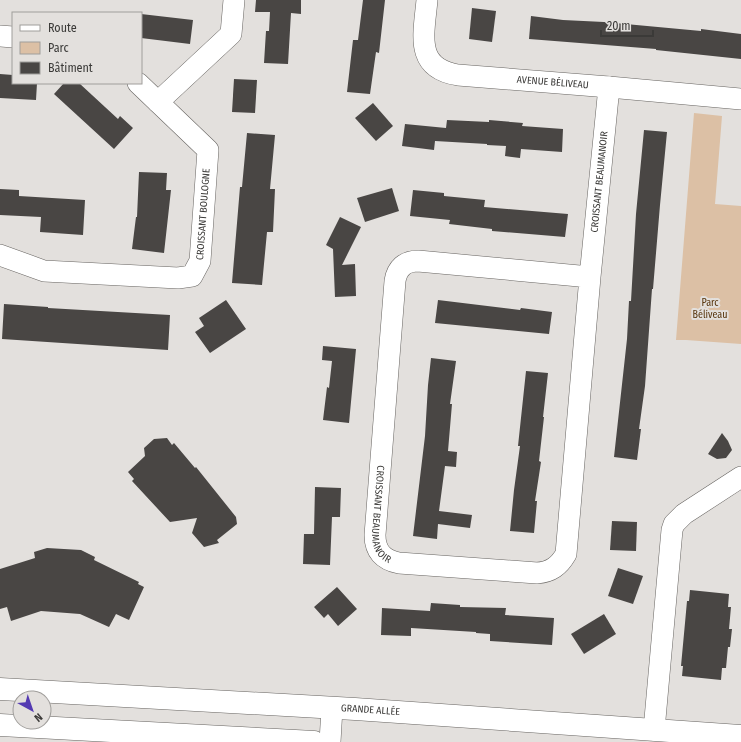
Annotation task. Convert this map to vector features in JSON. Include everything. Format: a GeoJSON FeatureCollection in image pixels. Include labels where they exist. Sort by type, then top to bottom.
{"type":"FeatureCollection","features":[{"type":"Feature","properties":{"kind":"main road","name":"GRANDE ALLÉE"},"geometry":{"type":"LineString","coordinates":[[0,689],[332,708],[741,736]]}},
{"type":"Feature","properties":{"kind":"main road"},"geometry":{"type":"LineString","coordinates":[[0,725],[314,742]]}},
{"type":"Feature","properties":{"kind":"street"},"geometry":{"type":"LineString","coordinates":[[158,102],[231,34],[234,0]]}},
{"type":"Feature","properties":{"kind":"street","name":"AVENUE BÉLIVEAU"},"geometry":{"type":"LineString","coordinates":[[427,0],[424,48],[430,62],[443,71],[458,75],[741,99]]}},
{"type":"Feature","properties":{"kind":"street"},"geometry":{"type":"LineString","coordinates":[[0,36],[12,37]]}},
{"type":"Feature","properties":{"kind":"street","name":"CROISSANT BOULOGNE"},"geometry":{"type":"LineString","coordinates":[[0,255],[44,271],[178,278],[192,276],[200,260],[208,150],[139,84]]}},
{"type":"Feature","properties":{"kind":"street","name":"CROISSANT BEAUMANOIR"},"geometry":{"type":"LineString","coordinates":[[590,277],[418,261],[407,263],[398,270],[395,281],[375,535],[377,549],[386,559],[399,563],[537,573],[552,570],[562,560],[567,547],[590,277],[609,87]]}},
{"type":"Feature","properties":{"kind":"street"},"geometry":{"type":"LineString","coordinates":[[654,730],[672,530],[674,524],[684,514],[741,477]]}},
{"type":"Feature","properties":{"kind":"street"},"geometry":{"type":"LineString","coordinates":[[330,742],[332,708]]}},
{"type":"Feature","properties":{"kind":"green space","name":"Parc Béliveau"},"geometry":{"type":"Polygon","coordinates":[[[694,113],[722,116],[715,204],[741,206],[741,344],[676,340],[694,113]]]}},
{"type":"Feature","properties":{"kind":"building"},"geometry":{"type":"Polygon","coordinates":[[[256,0],[301,0],[301,14],[291,13],[288,64],[264,63],[266,31],[269,31],[270,12],[255,12],[256,0]]]}},
{"type":"Feature","properties":{"kind":"building"},"geometry":{"type":"Polygon","coordinates":[[[363,0],[385,0],[379,53],[376,52],[370,94],[347,92],[353,40],[358,40],[363,0]]]}},
{"type":"Feature","properties":{"kind":"building"},"geometry":{"type":"Polygon","coordinates":[[[472,8],[496,11],[492,42],[469,39],[472,8]]]}},
{"type":"Feature","properties":{"kind":"building"},"geometry":{"type":"Polygon","coordinates":[[[142,14],[193,20],[190,44],[142,38],[142,14]]]}},
{"type":"Feature","properties":{"kind":"building"},"geometry":{"type":"Polygon","coordinates":[[[531,16],[701,31],[701,29],[741,34],[741,59],[656,49],[529,39],[531,16]]]}},
{"type":"Feature","properties":{"kind":"building"},"geometry":{"type":"Polygon","coordinates":[[[0,74],[12,75],[12,84],[37,84],[36,100],[0,98],[0,74]]]}},
{"type":"Feature","properties":{"kind":"building"},"geometry":{"type":"Polygon","coordinates":[[[234,79],[257,80],[255,113],[232,112],[234,79]]]}},
{"type":"Feature","properties":{"kind":"building"},"geometry":{"type":"Polygon","coordinates":[[[63,84],[80,84],[118,119],[120,116],[133,128],[114,149],[54,94],[63,84]]]}},
{"type":"Feature","properties":{"kind":"building"},"geometry":{"type":"Polygon","coordinates":[[[373,103],[393,126],[376,141],[355,118],[373,103]]]}},
{"type":"Feature","properties":{"kind":"building"},"geometry":{"type":"Polygon","coordinates":[[[447,120],[489,122],[489,120],[523,123],[522,126],[563,129],[562,152],[521,149],[520,158],[505,156],[506,146],[487,144],[435,141],[434,150],[402,146],[405,124],[446,128],[447,120]]]}},
{"type":"Feature","properties":{"kind":"building"},"geometry":{"type":"Polygon","coordinates":[[[644,130],[667,132],[652,289],[645,386],[639,429],[641,429],[637,460],[614,457],[627,339],[629,301],[631,301],[636,214],[644,130]]]}},
{"type":"Feature","properties":{"kind":"building"},"geometry":{"type":"Polygon","coordinates":[[[247,133],[275,135],[270,189],[275,189],[273,232],[267,232],[262,285],[232,283],[240,187],[242,187],[247,133]]]}},
{"type":"Feature","properties":{"kind":"building"},"geometry":{"type":"Polygon","coordinates":[[[139,172],[167,173],[166,190],[171,190],[164,253],[132,249],[137,217],[139,172]]]}},
{"type":"Feature","properties":{"kind":"building"},"geometry":{"type":"Polygon","coordinates":[[[392,188],[399,211],[365,222],[357,198],[392,188]]]}},
{"type":"Feature","properties":{"kind":"building"},"geometry":{"type":"Polygon","coordinates":[[[0,189],[19,190],[19,196],[85,200],[83,235],[40,232],[41,217],[0,215],[0,189]]]}},
{"type":"Feature","properties":{"kind":"building"},"geometry":{"type":"Polygon","coordinates":[[[413,190],[444,193],[444,196],[485,200],[484,207],[568,214],[565,237],[492,231],[492,229],[449,224],[450,220],[410,216],[413,190]]]}},
{"type":"Feature","properties":{"kind":"building"},"geometry":{"type":"Polygon","coordinates":[[[340,217],[361,227],[342,265],[355,264],[356,296],[335,297],[333,249],[326,245],[340,217]]]}},
{"type":"Feature","properties":{"kind":"building"},"geometry":{"type":"Polygon","coordinates":[[[226,300],[246,329],[210,353],[195,332],[204,326],[199,318],[226,300]]]}},
{"type":"Feature","properties":{"kind":"building"},"geometry":{"type":"Polygon","coordinates":[[[438,300],[520,310],[521,308],[552,312],[549,334],[435,323],[438,300]]]}},
{"type":"Feature","properties":{"kind":"building"},"geometry":{"type":"Polygon","coordinates":[[[4,304],[170,315],[168,350],[2,339],[4,304]]]}},
{"type":"Feature","properties":{"kind":"building"},"geometry":{"type":"Polygon","coordinates":[[[323,346],[356,349],[349,423],[323,420],[332,361],[322,360],[323,346]]]}},
{"type":"Feature","properties":{"kind":"building"},"geometry":{"type":"Polygon","coordinates":[[[431,358],[456,361],[450,404],[452,404],[448,451],[457,452],[456,467],[445,466],[439,511],[472,515],[470,528],[438,524],[437,539],[413,536],[425,436],[431,358]]]}},
{"type":"Feature","properties":{"kind":"building"},"geometry":{"type":"Polygon","coordinates":[[[526,371],[548,373],[539,461],[541,462],[535,501],[537,501],[534,533],[510,531],[520,446],[518,446],[526,371]]]}},
{"type":"Feature","properties":{"kind":"building"},"geometry":{"type":"Polygon","coordinates":[[[722,433],[732,450],[726,458],[717,459],[708,454],[722,433]]]}},
{"type":"Feature","properties":{"kind":"building"},"geometry":{"type":"Polygon","coordinates":[[[167,438],[172,445],[174,443],[195,468],[196,467],[236,517],[237,524],[217,540],[219,543],[204,547],[192,533],[197,518],[170,522],[132,481],[134,479],[128,472],[145,456],[144,448],[154,439],[167,438]]]}},
{"type":"Feature","properties":{"kind":"building"},"geometry":{"type":"Polygon","coordinates":[[[315,487],[341,488],[340,517],[332,517],[330,565],[303,564],[304,534],[314,534],[315,487]]]}},
{"type":"Feature","properties":{"kind":"building"},"geometry":{"type":"Polygon","coordinates":[[[612,521],[637,522],[636,551],[610,550],[612,521]]]}},
{"type":"Feature","properties":{"kind":"building"},"geometry":{"type":"Polygon","coordinates":[[[47,548],[81,550],[95,557],[94,560],[139,582],[138,584],[144,587],[129,620],[116,614],[109,627],[80,614],[41,611],[11,621],[7,607],[0,609],[0,569],[35,558],[34,552],[47,548]]]}},
{"type":"Feature","properties":{"kind":"building"},"geometry":{"type":"Polygon","coordinates":[[[618,568],[643,576],[633,604],[608,596],[618,568]]]}},
{"type":"Feature","properties":{"kind":"building"},"geometry":{"type":"Polygon","coordinates":[[[337,587],[357,609],[338,626],[328,614],[324,618],[314,607],[337,587]]]}},
{"type":"Feature","properties":{"kind":"building"},"geometry":{"type":"Polygon","coordinates":[[[690,590],[729,594],[728,607],[731,607],[729,629],[732,629],[730,647],[728,647],[726,668],[722,668],[721,680],[682,676],[683,666],[681,666],[687,601],[689,601],[690,590]]]}},
{"type":"Feature","properties":{"kind":"building"},"geometry":{"type":"Polygon","coordinates":[[[431,603],[460,605],[460,607],[506,608],[505,615],[554,618],[552,645],[490,641],[490,634],[476,632],[411,628],[411,636],[381,635],[382,608],[430,611],[431,603]]]}},
{"type":"Feature","properties":{"kind":"building"},"geometry":{"type":"Polygon","coordinates":[[[604,614],[616,634],[584,654],[571,634],[604,614]]]}}]}
